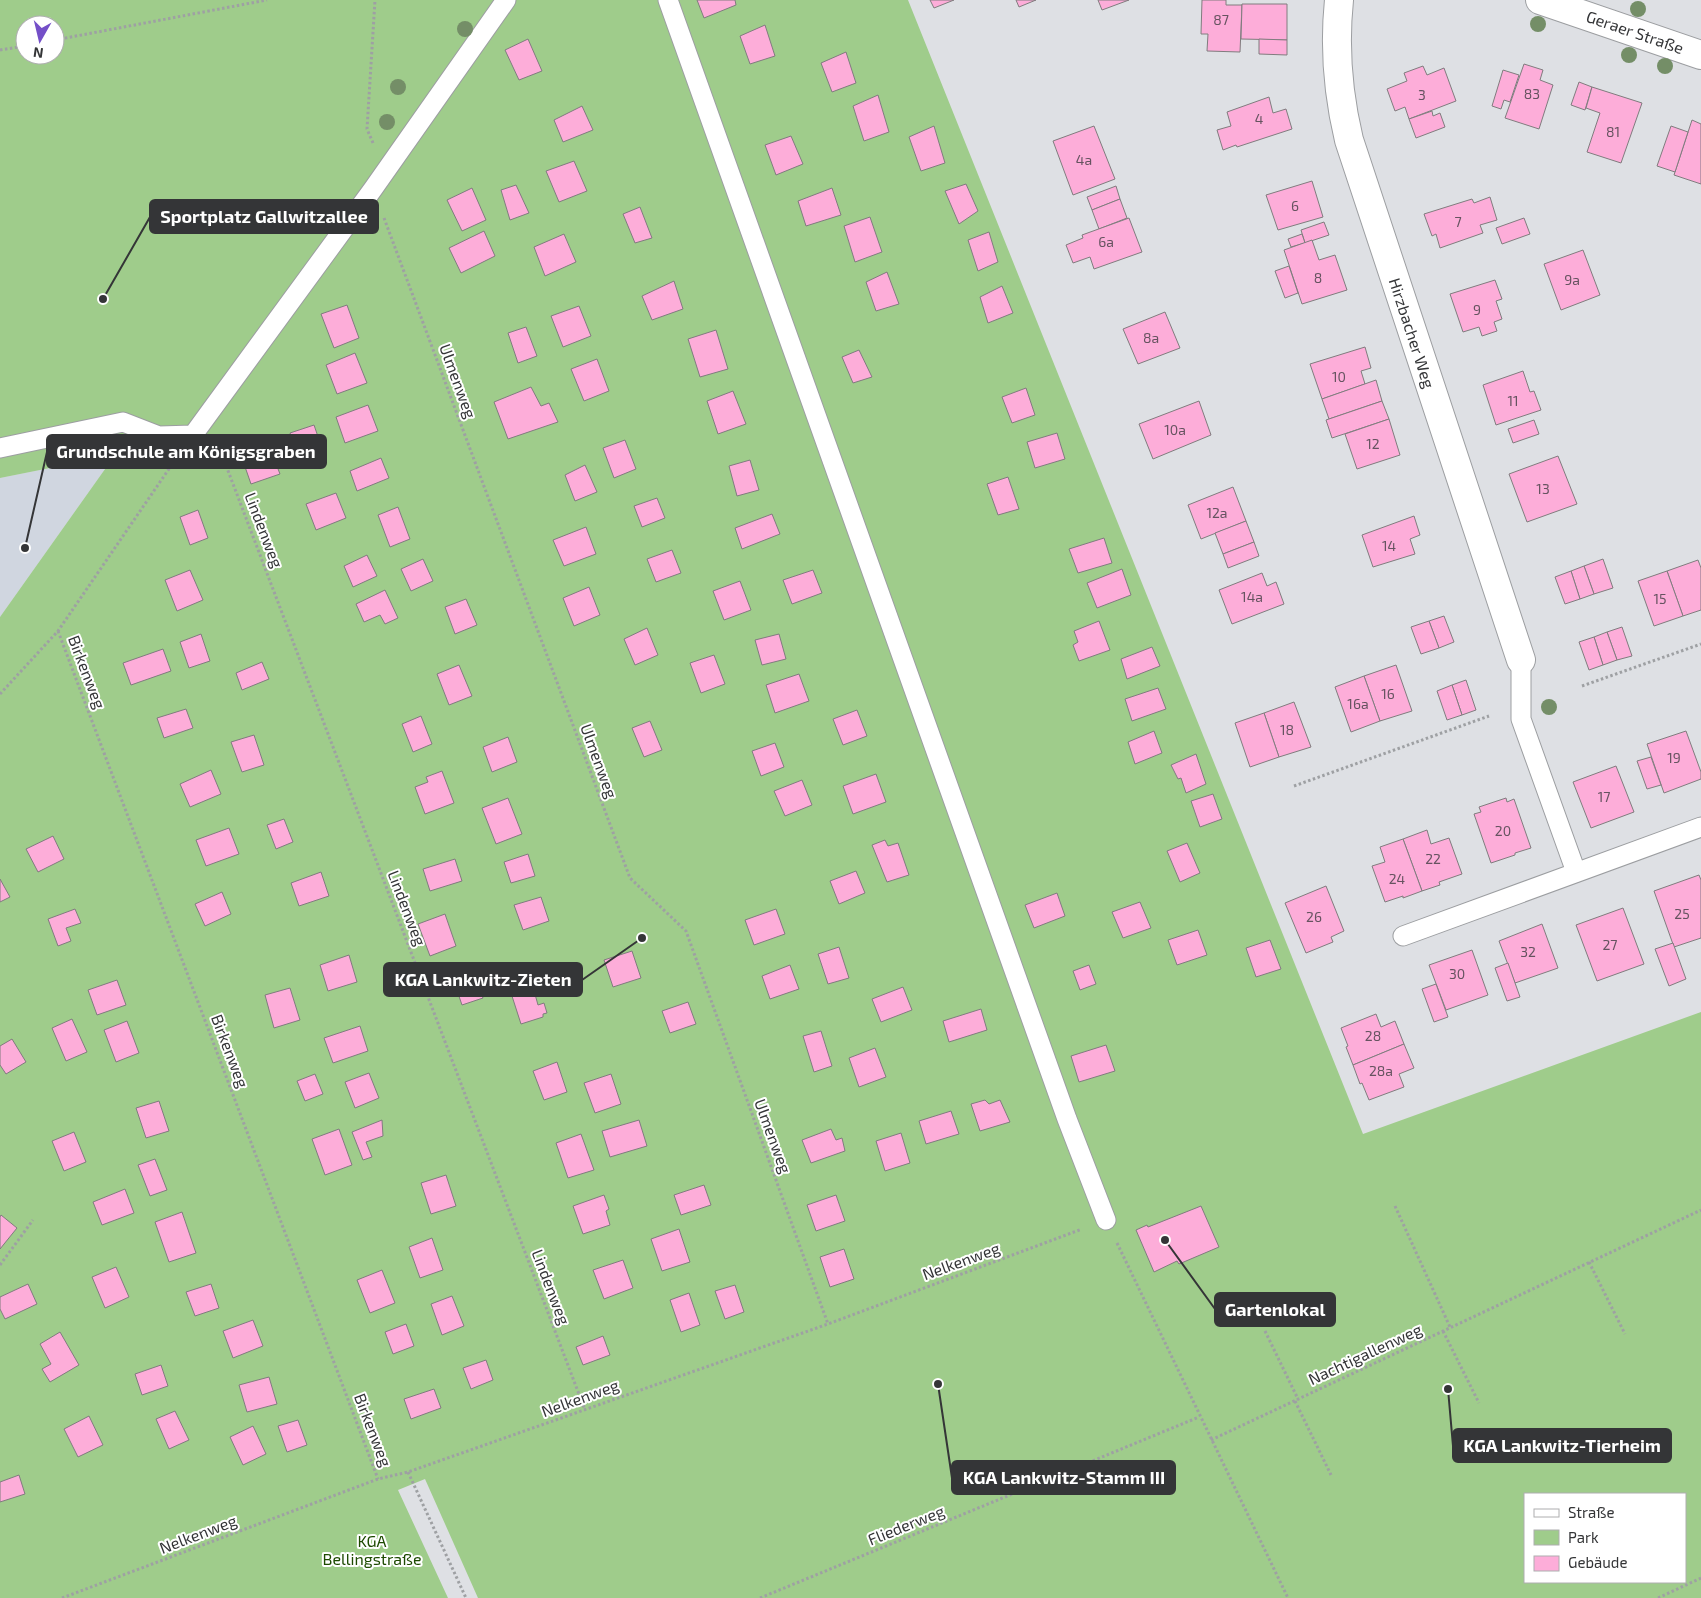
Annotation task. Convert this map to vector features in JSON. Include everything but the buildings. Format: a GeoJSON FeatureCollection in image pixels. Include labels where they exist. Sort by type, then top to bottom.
{"type":"FeatureCollection","features":[{"type":"Feature","properties":{"kind":"street","name":"Hirzbacher Weg"},"geometry":{"type":"LineString","coordinates":[[1339,0],[1336,47],[1338,80],[1349,140],[1520,660]]}},
{"type":"Feature","properties":{"kind":"street","name":"Geraer Straße"},"geometry":{"type":"LineString","coordinates":[[1540,0],[1701,55]]}},
{"type":"Feature","properties":{"kind":"lane"},"geometry":{"type":"LineString","coordinates":[[0,448],[123,422],[159,436],[193,435],[373,189],[506,0]]}},
{"type":"Feature","properties":{"kind":"lane"},"geometry":{"type":"LineString","coordinates":[[668,0],[1063,1109],[1106,1220]]}},
{"type":"Feature","properties":{"kind":"lane"},"geometry":{"type":"LineString","coordinates":[[1520,660],[1521,719],[1576,872]]}},
{"type":"Feature","properties":{"kind":"lane"},"geometry":{"type":"LineString","coordinates":[[1403,936],[1701,827]]}},
{"type":"Feature","properties":{"kind":"path"},"geometry":{"type":"LineString","coordinates":[[65,38],[267,0]]}},
{"type":"Feature","properties":{"kind":"path"},"geometry":{"type":"LineString","coordinates":[[375,0],[367,129],[385,172]]}},
{"type":"Feature","properties":{"kind":"path"},"geometry":{"type":"LineString","coordinates":[[0,50],[15,48]]}},
{"type":"Feature","properties":{"kind":"path","name":"Ulmenweg"},"geometry":{"type":"LineString","coordinates":[[373,189],[630,878],[686,931],[828,1324]]}},
{"type":"Feature","properties":{"kind":"path","name":"Lindenweg"},"geometry":{"type":"LineString","coordinates":[[207,416],[585,1410]]}},
{"type":"Feature","properties":{"kind":"path"},"geometry":{"type":"LineString","coordinates":[[0,694],[58,631],[193,435]]}},
{"type":"Feature","properties":{"kind":"path","name":"Birkenweg"},"geometry":{"type":"LineString","coordinates":[[58,631],[378,1479]]}},
{"type":"Feature","properties":{"kind":"path"},"geometry":{"type":"LineString","coordinates":[[1582,686],[1701,644]]}},
{"type":"Feature","properties":{"kind":"path"},"geometry":{"type":"LineString","coordinates":[[1294,786],[1489,716]]}},
{"type":"Feature","properties":{"kind":"path"},"geometry":{"type":"LineString","coordinates":[[1395,1206],[1450,1327]]}},
{"type":"Feature","properties":{"kind":"path","name":"Nachtigallenweg"},"geometry":{"type":"LineString","coordinates":[[1211,1440],[1701,1210]]}},
{"type":"Feature","properties":{"kind":"path"},"geometry":{"type":"LineString","coordinates":[[0,1265],[33,1220]]}},
{"type":"Feature","properties":{"kind":"path"},"geometry":{"type":"LineString","coordinates":[[1106,1220],[1199,1417],[1288,1598]]}},
{"type":"Feature","properties":{"kind":"path","name":"Nelkenweg"},"geometry":{"type":"LineString","coordinates":[[62,1598],[378,1479],[408,1472],[828,1324],[1106,1220]]}},
{"type":"Feature","properties":{"kind":"path"},"geometry":{"type":"LineString","coordinates":[[1589,1262],[1625,1334]]}},
{"type":"Feature","properties":{"kind":"path","name":"Nachtigallenweg"},"geometry":{"type":"LineString","coordinates":[[1265,1331],[1331,1475]]}},
{"type":"Feature","properties":{"kind":"path","name":"Nachtigallenweg"},"geometry":{"type":"LineString","coordinates":[[1443,1331],[1479,1403]]}},
{"type":"Feature","properties":{"kind":"path","name":"Fliederweg"},"geometry":{"type":"LineString","coordinates":[[760,1598],[1199,1417]]}},
{"type":"Feature","properties":{"kind":"path"},"geometry":{"type":"LineString","coordinates":[[408,1472],[466,1598]]}},
{"type":"Feature","properties":{"kind":"path"},"geometry":{"type":"LineString","coordinates":[[1658,1598],[1701,1578]]}},
{"type":"Feature","properties":{"kind":"shaded area"},"geometry":{"type":"Polygon","coordinates":[[[115,455],[0,617],[0,478],[115,455]]]}},
{"type":"Feature","properties":{"kind":"green space","name":"KGA Bellingstraße"},"geometry":{"type":"Polygon","coordinates":[[[0,0],[908,0],[1363,1134],[1701,1012],[1701,1598],[478,1598],[425,1479],[398,1490],[448,1598],[0,1598],[0,617],[115,455],[0,478],[0,0]]]}},
{"type":"Feature","properties":{"kind":"place","name":"Sportplatz Gallwitzallee"},"geometry":{"type":"Point","coordinates":[103,299]}},
{"type":"Feature","properties":{"kind":"place","name":"Grundschule am Königsgraben"},"geometry":{"type":"Point","coordinates":[25,548]}},
{"type":"Feature","properties":{"kind":"place","name":"KGA Lankwitz-Zieten"},"geometry":{"type":"Point","coordinates":[642,938]}},
{"type":"Feature","properties":{"kind":"place","name":"Gartenlokal"},"geometry":{"type":"Point","coordinates":[1165,1240]}},
{"type":"Feature","properties":{"kind":"place","name":"KGA Lankwitz-Stamm III"},"geometry":{"type":"Point","coordinates":[938,1384]}},
{"type":"Feature","properties":{"kind":"place","name":"KGA Lankwitz-Tierheim"},"geometry":{"type":"Point","coordinates":[1448,1389]}}]}
